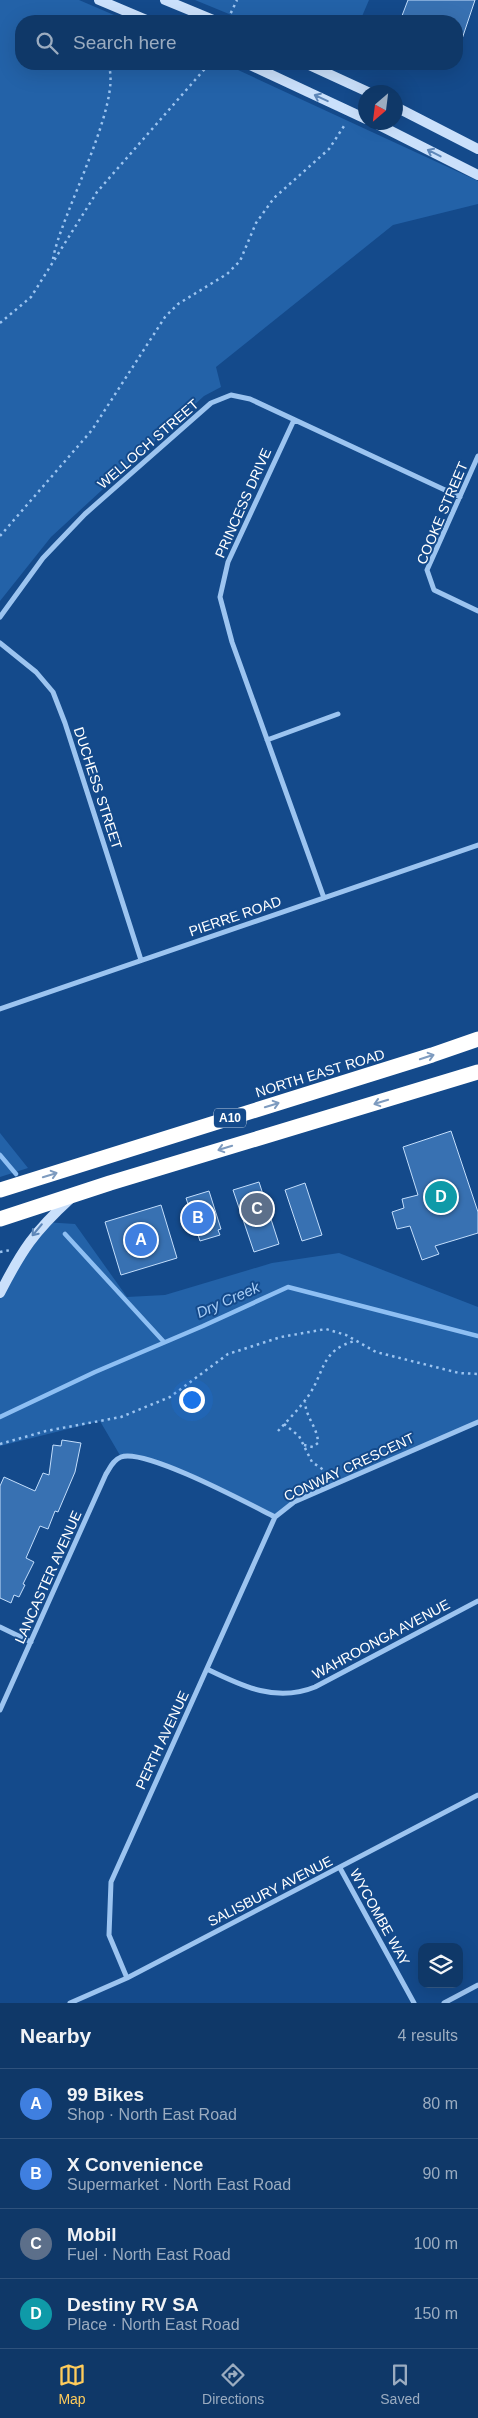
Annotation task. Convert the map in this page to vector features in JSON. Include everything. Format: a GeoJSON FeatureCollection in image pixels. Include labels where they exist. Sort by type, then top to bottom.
{"type":"FeatureCollection","features":[{"type":"Feature","properties":{"kind":"highway","name":"NORTH EAST ROAD"},"geometry":{"type":"LineString","coordinates":[[1,1191],[478,1039]]}},
{"type":"Feature","properties":{"kind":"highway"},"geometry":{"type":"LineString","coordinates":[[456,1046],[478,1051]]}},
{"type":"Feature","properties":{"kind":"highway","name":"A10"},"geometry":{"type":"LineString","coordinates":[[0,1219],[119,1180],[478,1072]]}},
{"type":"Feature","properties":{"kind":"main road"},"geometry":{"type":"LineString","coordinates":[[99,0],[135,15]]}},
{"type":"Feature","properties":{"kind":"main road"},"geometry":{"type":"LineString","coordinates":[[165,0],[201,15]]}},
{"type":"Feature","properties":{"kind":"main road"},"geometry":{"type":"LineString","coordinates":[[262,70],[358,115]]}},
{"type":"Feature","properties":{"kind":"main road"},"geometry":{"type":"LineString","coordinates":[[320,70],[358,87]]}},
{"type":"Feature","properties":{"kind":"main road"},"geometry":{"type":"LineString","coordinates":[[403,111],[478,149]]}},
{"type":"Feature","properties":{"kind":"main road"},"geometry":{"type":"LineString","coordinates":[[389,130],[478,175]]}},
{"type":"Feature","properties":{"kind":"main road"},"geometry":{"type":"LineString","coordinates":[[0,1293],[25,1246],[44,1222],[72,1196]]}},
{"type":"Feature","properties":{"kind":"street","name":"WELLOCH STREET"},"geometry":{"type":"LineString","coordinates":[[0,617],[43,558],[85,514],[211,403],[231,395],[250,399],[460,497]]}},
{"type":"Feature","properties":{"kind":"street","name":"PRINCESS DRIVE"},"geometry":{"type":"LineString","coordinates":[[294,420],[228,562],[220,597],[232,642],[324,898]]}},
{"type":"Feature","properties":{"kind":"street","name":"COOKE STREET"},"geometry":{"type":"LineString","coordinates":[[478,456],[427,570],[434,590],[478,611]]}},
{"type":"Feature","properties":{"kind":"street","name":"DUCHESS STREET"},"geometry":{"type":"LineString","coordinates":[[0,643],[36,672],[53,692],[65,723],[141,960]]}},
{"type":"Feature","properties":{"kind":"street"},"geometry":{"type":"LineString","coordinates":[[267,740],[338,714]]}},
{"type":"Feature","properties":{"kind":"street","name":"PIERRE ROAD"},"geometry":{"type":"LineString","coordinates":[[0,1009],[478,845]]}},
{"type":"Feature","properties":{"kind":"street","name":"CONWAY CRESCENT"},"geometry":{"type":"LineString","coordinates":[[121,1457],[140,1457],[165,1465],[275,1517],[294,1502],[478,1422]]}},
{"type":"Feature","properties":{"kind":"street","name":"LANCASTER AVENUE"},"geometry":{"type":"LineString","coordinates":[[0,1710],[106,1474],[113,1463],[121,1457]]}},
{"type":"Feature","properties":{"kind":"street","name":"PERTH AVENUE"},"geometry":{"type":"LineString","coordinates":[[126,1978],[109,1935],[111,1882],[275,1517]]}},
{"type":"Feature","properties":{"kind":"street","name":"WAHROONGA AVENUE"},"geometry":{"type":"LineString","coordinates":[[207,1670],[260,1692],[300,1692],[323,1683],[478,1601]]}},
{"type":"Feature","properties":{"kind":"street"},"geometry":{"type":"LineString","coordinates":[[0,1627],[31,1642]]}},
{"type":"Feature","properties":{"kind":"street","name":"SALISBURY AVENUE"},"geometry":{"type":"LineString","coordinates":[[70,2003],[126,1978],[478,1795]]}},
{"type":"Feature","properties":{"kind":"street","name":"WYCOMBE WAY"},"geometry":{"type":"LineString","coordinates":[[340,1868],[414,2003]]}},
{"type":"Feature","properties":{"kind":"street"},"geometry":{"type":"LineString","coordinates":[[444,2003],[478,1985]]}},
{"type":"Feature","properties":{"kind":"path"},"geometry":{"type":"LineString","coordinates":[[231,15],[237,0]]}},
{"type":"Feature","properties":{"kind":"path"},"geometry":{"type":"LineString","coordinates":[[53,261],[104,112],[112,79],[110,70]]}},
{"type":"Feature","properties":{"kind":"path"},"geometry":{"type":"LineString","coordinates":[[0,322],[31,297],[97,192],[204,70]]}},
{"type":"Feature","properties":{"kind":"path"},"geometry":{"type":"LineString","coordinates":[[0,536],[92,430],[164,317],[178,304],[227,274],[240,261],[256,223],[274,198],[329,149],[353,112]]}},
{"type":"Feature","properties":{"kind":"path"},"geometry":{"type":"LineString","coordinates":[[0,1444],[46,1431],[122,1417],[170,1397],[228,1354],[281,1337],[326,1329],[346,1335],[376,1352],[459,1373],[478,1374]]}},
{"type":"Feature","properties":{"kind":"path"},"geometry":{"type":"LineString","coordinates":[[278,1432],[305,1401],[322,1366],[334,1350],[355,1341]]}},
{"type":"Feature","properties":{"kind":"path"},"geometry":{"type":"LineString","coordinates":[[303,1445],[313,1447],[318,1443],[315,1428],[306,1411],[305,1401]]}},
{"type":"Feature","properties":{"kind":"path"},"geometry":{"type":"LineString","coordinates":[[284,1424],[299,1436],[312,1462],[341,1481]]}},
{"type":"Feature","properties":{"kind":"shaded area"},"geometry":{"type":"Polygon","coordinates":[[[0,0],[79,0],[114,15],[15,15],[15,70],[238,70],[358,126],[358,130],[368,130],[478,181],[478,204],[393,225],[216,367],[221,387],[204,396],[51,537],[0,601],[0,0]]]}},
{"type":"Feature","properties":{"kind":"shaded area"},"geometry":{"type":"Polygon","coordinates":[[[195,0],[369,0],[363,15],[231,15],[195,0]]]}},
{"type":"Feature","properties":{"kind":"shaded area"},"geometry":{"type":"Polygon","coordinates":[[[0,1133],[28,1168],[0,1177],[0,1133]]]}},
{"type":"Feature","properties":{"kind":"shaded area"},"geometry":{"type":"Polygon","coordinates":[[[44,1222],[75,1224],[127,1297],[165,1295],[272,1263],[339,1253],[478,1307],[478,1422],[294,1502],[275,1517],[165,1465],[140,1457],[121,1457],[100,1421],[0,1446],[0,1293],[44,1222]]]}},
{"type":"Feature","properties":{"kind":"building"},"geometry":{"type":"Polygon","coordinates":[[[408,0],[475,0],[463,36],[463,15],[402,15],[408,0]]]}},
{"type":"Feature","properties":{"kind":"building"},"geometry":{"type":"Polygon","coordinates":[[[451,1131],[478,1212],[478,1233],[435,1246],[439,1254],[422,1260],[410,1226],[397,1229],[392,1212],[404,1208],[402,1199],[418,1195],[403,1147],[451,1131]]]}},
{"type":"Feature","properties":{"kind":"building"},"geometry":{"type":"Polygon","coordinates":[[[259,1182],[279,1244],[254,1252],[233,1190],[259,1182]]]}},
{"type":"Feature","properties":{"kind":"building"},"geometry":{"type":"Polygon","coordinates":[[[305,1183],[322,1235],[302,1241],[285,1190],[305,1183]]]}},
{"type":"Feature","properties":{"kind":"building"},"geometry":{"type":"Polygon","coordinates":[[[209,1191],[221,1229],[218,1230],[220,1235],[200,1241],[186,1198],[209,1191]]]}},
{"type":"Feature","properties":{"kind":"building"},"geometry":{"type":"Polygon","coordinates":[[[161,1205],[177,1258],[121,1275],[105,1222],[161,1205]]]}},
{"type":"Feature","properties":{"kind":"building"},"geometry":{"type":"Polygon","coordinates":[[[62,1440],[81,1443],[75,1472],[58,1512],[55,1511],[48,1529],[40,1526],[26,1558],[34,1562],[19,1597],[14,1595],[11,1603],[0,1598],[0,1486],[4,1477],[35,1491],[43,1473],[49,1475],[53,1445],[61,1446],[62,1440]]]}},
{"type":"Feature","properties":{"kind":"waterway"},"geometry":{"type":"LineString","coordinates":[[0,1155],[16,1174]]}},
{"type":"Feature","properties":{"kind":"waterway"},"geometry":{"type":"LineString","coordinates":[[65,1234],[164,1342]]}},
{"type":"Feature","properties":{"kind":"waterway","name":"Dry Creek"},"geometry":{"type":"LineString","coordinates":[[0,1417],[95,1372],[288,1287],[478,1336]]}},
{"type":"Feature","properties":{"kind":"place","name":"Destiny RV SA"},"geometry":{"type":"Point","coordinates":[441,1197]}},
{"type":"Feature","properties":{"kind":"place","name":"Mobil"},"geometry":{"type":"Point","coordinates":[257,1209]}},
{"type":"Feature","properties":{"kind":"place","name":"X Convenience"},"geometry":{"type":"Point","coordinates":[198,1218]}},
{"type":"Feature","properties":{"kind":"place","name":"99 Bikes"},"geometry":{"type":"Point","coordinates":[141,1240]}}]}
